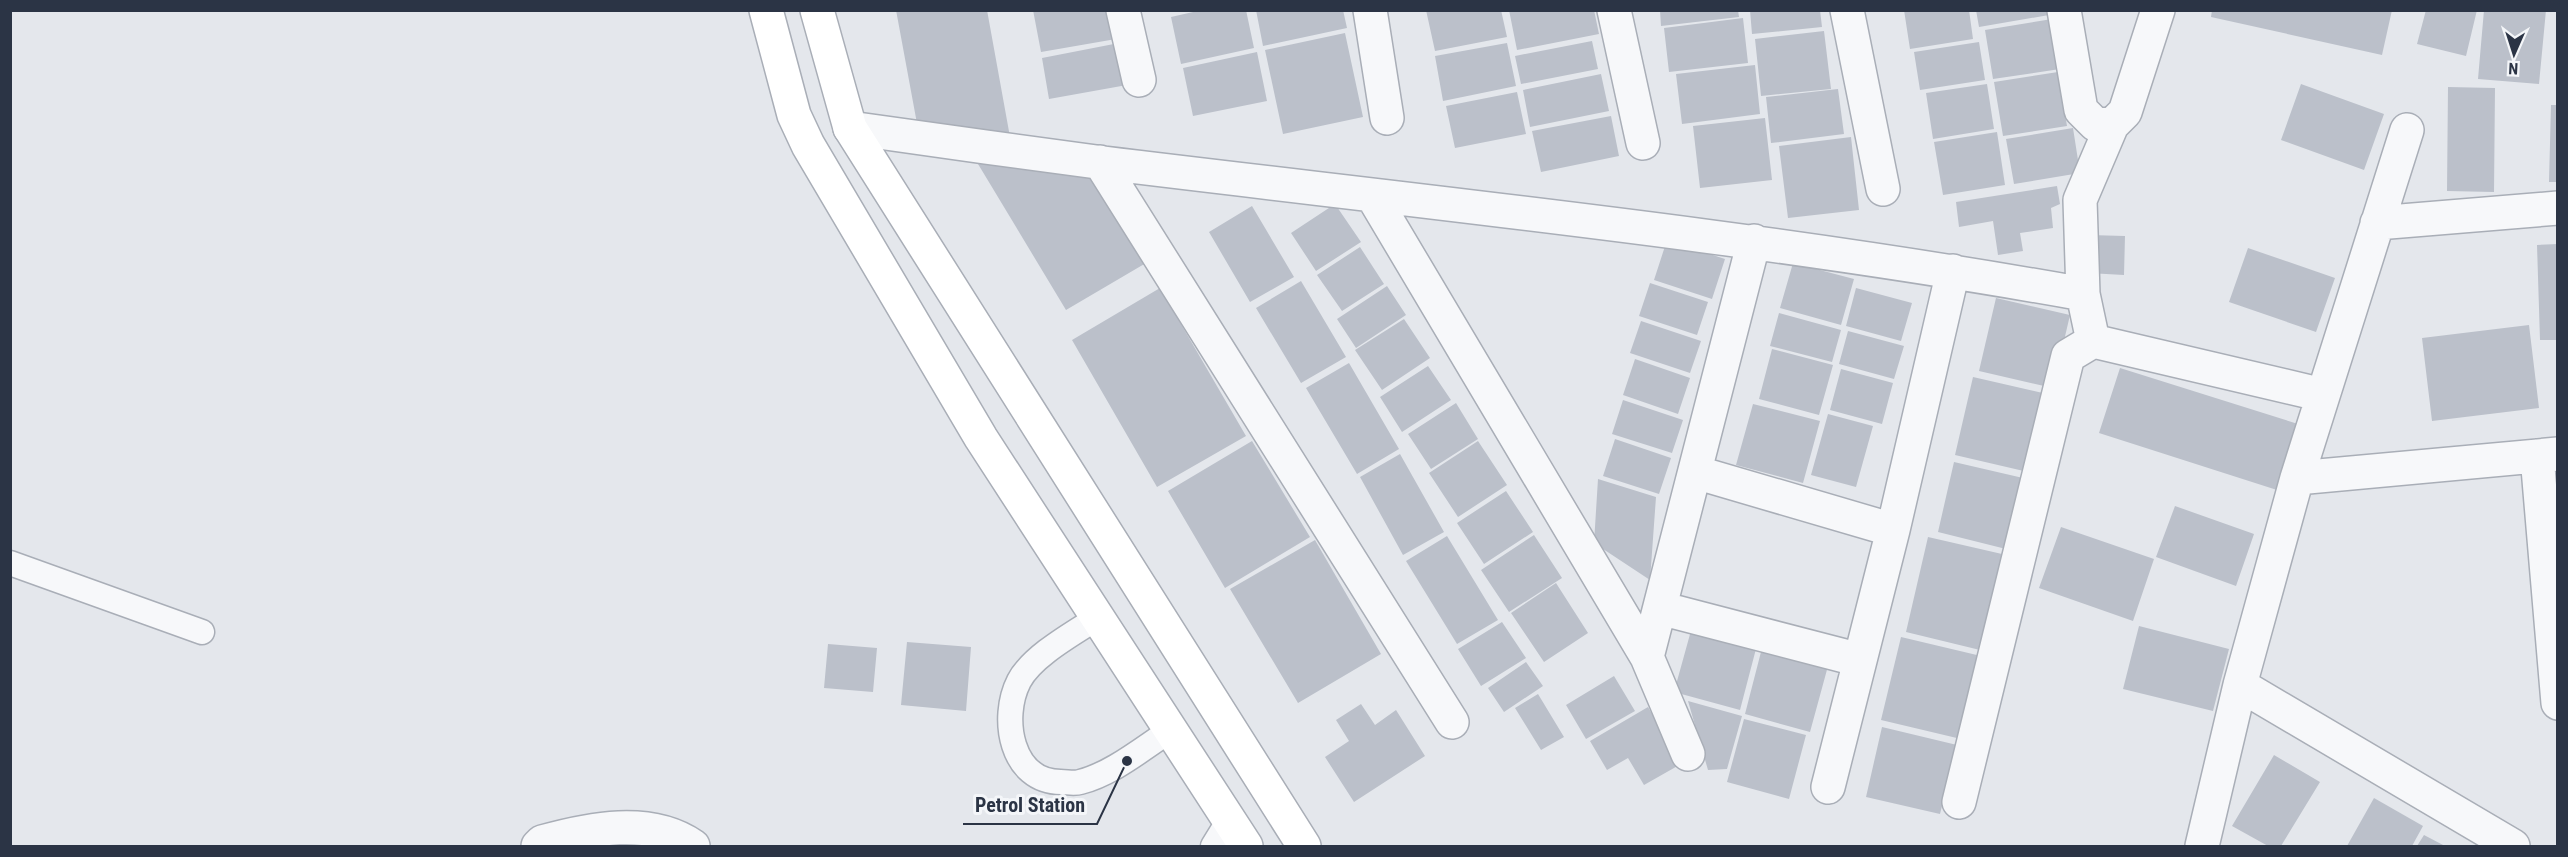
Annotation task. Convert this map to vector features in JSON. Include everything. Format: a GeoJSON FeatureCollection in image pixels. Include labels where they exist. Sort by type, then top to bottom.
{"type":"FeatureCollection","features":[{"type":"Feature","properties":{"kind":"street"},"geometry":{"type":"LineString","coordinates":[[765,10],[794,115],[808,145],[981,438],[1171,730],[1227,829],[1262,779]]}},
{"type":"Feature","properties":{"kind":"street"},"geometry":{"type":"LineString","coordinates":[[817,10],[850,128],[1304,846]]}},
{"type":"Feature","properties":{"kind":"street"},"geometry":{"type":"LineString","coordinates":[[1123,10],[1139,80]]}},
{"type":"Feature","properties":{"kind":"street"},"geometry":{"type":"LineString","coordinates":[[1370,10],[1387,118]]}},
{"type":"Feature","properties":{"kind":"street"},"geometry":{"type":"LineString","coordinates":[[1614,10],[1643,143]]}},
{"type":"Feature","properties":{"kind":"street"},"geometry":{"type":"LineString","coordinates":[[1847,10],[1883,189]]}},
{"type":"Feature","properties":{"kind":"street"},"geometry":{"type":"LineString","coordinates":[[2064,10],[2081,110],[2095,124],[2112,125]]}},
{"type":"Feature","properties":{"kind":"street"},"geometry":{"type":"LineString","coordinates":[[2093,341],[2083,294],[2080,200],[2112,125],[2125,112],[2158,10]]}},
{"type":"Feature","properties":{"kind":"street"},"geometry":{"type":"LineString","coordinates":[[850,128],[1100,162],[1754,241],[1953,271],[2083,294]]}},
{"type":"Feature","properties":{"kind":"street"},"geometry":{"type":"LineString","coordinates":[[2202,846],[2240,685],[2297,478],[2407,130]]}},
{"type":"Feature","properties":{"kind":"street"},"geometry":{"type":"LineString","coordinates":[[1100,162],[1452,722]]}},
{"type":"Feature","properties":{"kind":"street"},"geometry":{"type":"LineString","coordinates":[[1372,195],[1647,657],[1688,754]]}},
{"type":"Feature","properties":{"kind":"street"},"geometry":{"type":"LineString","coordinates":[[2377,223],[2558,208]]}},
{"type":"Feature","properties":{"kind":"street"},"geometry":{"type":"LineString","coordinates":[[1647,657],[1754,241]]}},
{"type":"Feature","properties":{"kind":"street"},"geometry":{"type":"LineString","coordinates":[[1828,786],[1893,530],[1953,271]]}},
{"type":"Feature","properties":{"kind":"street"},"geometry":{"type":"LineString","coordinates":[[1959,802],[2068,357],[2093,341],[2323,395]]}},
{"type":"Feature","properties":{"kind":"street"},"geometry":{"type":"LineString","coordinates":[[2297,478],[2548,455],[2558,703]]}},
{"type":"Feature","properties":{"kind":"street"},"geometry":{"type":"LineString","coordinates":[[1695,472],[1893,530]]}},
{"type":"Feature","properties":{"kind":"street"},"geometry":{"type":"LineString","coordinates":[[1660,608],[1860,660]]}},
{"type":"Feature","properties":{"kind":"street"},"geometry":{"type":"LineString","coordinates":[[2240,685],[2513,846]]}},
{"type":"Feature","properties":{"kind":"street"},"geometry":{"type":"LineString","coordinates":[[538,846],[542,842],[581,831],[617,828],[657,831],[693,846]]}},
{"type":"Feature","properties":{"kind":"lane"},"geometry":{"type":"LineString","coordinates":[[10,563],[201,632]]}},
{"type":"Feature","properties":{"kind":"lane"},"geometry":{"type":"LineString","coordinates":[[1097,618],[1042,656],[1020,679],[1010,704],[1010,719],[1017,756],[1031,773],[1049,782],[1079,783],[1113,767],[1171,730]]}},
{"type":"Feature","properties":{"kind":"building"},"geometry":{"type":"Polygon","coordinates":[[[896,10],[987,10],[1012,148],[918,129],[896,10]]]}},
{"type":"Feature","properties":{"kind":"building"},"geometry":{"type":"Polygon","coordinates":[[[1033,10],[1111,10],[1116,39],[1041,52],[1033,10]]]}},
{"type":"Feature","properties":{"kind":"building"},"geometry":{"type":"Polygon","coordinates":[[[1202,10],[1246,10],[1254,48],[1181,64],[1171,17],[1202,10]]]}},
{"type":"Feature","properties":{"kind":"building"},"geometry":{"type":"Polygon","coordinates":[[[1256,10],[1343,10],[1347,28],[1263,46],[1256,10]]]}},
{"type":"Feature","properties":{"kind":"building"},"geometry":{"type":"Polygon","coordinates":[[[1426,10],[1501,10],[1507,37],[1435,51],[1426,10]]]}},
{"type":"Feature","properties":{"kind":"building"},"geometry":{"type":"Polygon","coordinates":[[[1509,10],[1594,10],[1599,34],[1517,50],[1509,10]]]}},
{"type":"Feature","properties":{"kind":"building"},"geometry":{"type":"Polygon","coordinates":[[[1660,10],[1738,10],[1739,17],[1661,26],[1660,10]]]}},
{"type":"Feature","properties":{"kind":"building"},"geometry":{"type":"Polygon","coordinates":[[[1750,10],[1820,10],[1822,27],[1752,34],[1750,10]]]}},
{"type":"Feature","properties":{"kind":"building"},"geometry":{"type":"Polygon","coordinates":[[[1904,10],[1969,10],[1973,39],[1910,49],[1904,10]]]}},
{"type":"Feature","properties":{"kind":"building"},"geometry":{"type":"Polygon","coordinates":[[[1976,10],[2048,10],[2049,15],[1979,27],[1976,10]]]}},
{"type":"Feature","properties":{"kind":"building"},"geometry":{"type":"Polygon","coordinates":[[[2212,10],[2392,10],[2382,55],[2211,17],[2212,10]]]}},
{"type":"Feature","properties":{"kind":"building"},"geometry":{"type":"Polygon","coordinates":[[[2426,10],[2477,10],[2466,56],[2417,44],[2426,10]]]}},
{"type":"Feature","properties":{"kind":"building"},"geometry":{"type":"Polygon","coordinates":[[[2484,10],[2546,10],[2539,84],[2478,79],[2484,10]]]}},
{"type":"Feature","properties":{"kind":"building"},"geometry":{"type":"Polygon","coordinates":[[[1743,18],[1748,63],[1669,72],[1664,28],[1743,18]]]}},
{"type":"Feature","properties":{"kind":"building"},"geometry":{"type":"Polygon","coordinates":[[[2052,19],[2060,69],[1993,79],[1985,30],[2052,19]]]}},
{"type":"Feature","properties":{"kind":"building"},"geometry":{"type":"Polygon","coordinates":[[[1824,31],[1831,89],[1761,96],[1755,39],[1824,31]]]}},
{"type":"Feature","properties":{"kind":"building"},"geometry":{"type":"Polygon","coordinates":[[[1345,33],[1363,117],[1283,134],[1265,50],[1345,33]]]}},
{"type":"Feature","properties":{"kind":"building"},"geometry":{"type":"Polygon","coordinates":[[[1592,41],[1598,69],[1521,84],[1515,56],[1592,41]]]}},
{"type":"Feature","properties":{"kind":"building"},"geometry":{"type":"Polygon","coordinates":[[[1979,42],[1985,80],[1920,90],[1914,52],[1979,42]]]}},
{"type":"Feature","properties":{"kind":"building"},"geometry":{"type":"Polygon","coordinates":[[[1119,43],[1127,85],[1049,99],[1042,58],[1119,43]]]}},
{"type":"Feature","properties":{"kind":"building"},"geometry":{"type":"Polygon","coordinates":[[[1507,43],[1516,86],[1443,101],[1435,56],[1507,43]]]}},
{"type":"Feature","properties":{"kind":"building"},"geometry":{"type":"Polygon","coordinates":[[[1257,52],[1267,101],[1193,116],[1183,68],[1257,52]]]}},
{"type":"Feature","properties":{"kind":"building"},"geometry":{"type":"Polygon","coordinates":[[[1755,65],[1760,114],[1682,124],[1676,74],[1755,65]]]}},
{"type":"Feature","properties":{"kind":"building"},"geometry":{"type":"Polygon","coordinates":[[[2058,72],[2067,126],[2003,136],[1994,82],[2058,72]]]}},
{"type":"Feature","properties":{"kind":"building"},"geometry":{"type":"Polygon","coordinates":[[[1601,74],[1609,111],[1530,127],[1523,90],[1601,74]]]}},
{"type":"Feature","properties":{"kind":"building"},"geometry":{"type":"Polygon","coordinates":[[[1987,84],[1994,129],[1933,139],[1926,93],[1987,84]]]}},
{"type":"Feature","properties":{"kind":"building"},"geometry":{"type":"Polygon","coordinates":[[[2301,84],[2384,114],[2364,170],[2281,140],[2301,84]]]}},
{"type":"Feature","properties":{"kind":"building"},"geometry":{"type":"Polygon","coordinates":[[[2448,87],[2495,88],[2494,192],[2447,191],[2448,87]]]}},
{"type":"Feature","properties":{"kind":"building"},"geometry":{"type":"Polygon","coordinates":[[[1838,89],[1844,134],[1771,143],[1766,97],[1838,89]]]}},
{"type":"Feature","properties":{"kind":"building"},"geometry":{"type":"Polygon","coordinates":[[[1517,92],[1526,134],[1455,148],[1446,106],[1517,92]]]}},
{"type":"Feature","properties":{"kind":"building"},"geometry":{"type":"Polygon","coordinates":[[[2551,105],[2558,105],[2558,182],[2549,182],[2551,105]]]}},
{"type":"Feature","properties":{"kind":"building"},"geometry":{"type":"Polygon","coordinates":[[[1611,116],[1619,156],[1541,172],[1532,131],[1611,116]]]}},
{"type":"Feature","properties":{"kind":"building"},"geometry":{"type":"Polygon","coordinates":[[[1765,118],[1772,180],[1700,188],[1693,126],[1765,118]]]}},
{"type":"Feature","properties":{"kind":"building"},"geometry":{"type":"Polygon","coordinates":[[[2073,128],[2080,173],[2014,184],[2006,139],[2073,128]]]}},
{"type":"Feature","properties":{"kind":"building"},"geometry":{"type":"Polygon","coordinates":[[[1997,132],[2005,185],[1943,195],[1934,142],[1997,132]]]}},
{"type":"Feature","properties":{"kind":"building"},"geometry":{"type":"Polygon","coordinates":[[[1851,137],[1859,210],[1788,218],[1779,146],[1851,137]]]}},
{"type":"Feature","properties":{"kind":"building"},"geometry":{"type":"Polygon","coordinates":[[[975,159],[1099,177],[1146,263],[1066,310],[975,159]]]}},
{"type":"Feature","properties":{"kind":"building"},"geometry":{"type":"Polygon","coordinates":[[[2057,186],[2060,204],[2051,208],[2053,228],[2020,233],[2023,251],[1998,255],[1993,221],[1959,227],[1956,202],[2057,186]]]}},
{"type":"Feature","properties":{"kind":"building"},"geometry":{"type":"Polygon","coordinates":[[[1335,204],[1361,242],[1316,271],[1291,233],[1335,204]]]}},
{"type":"Feature","properties":{"kind":"building"},"geometry":{"type":"Polygon","coordinates":[[[1252,206],[1294,277],[1250,302],[1209,232],[1252,206]]]}},
{"type":"Feature","properties":{"kind":"building"},"geometry":{"type":"Polygon","coordinates":[[[2089,235],[2125,236],[2124,275],[2088,273],[2089,235]]]}},
{"type":"Feature","properties":{"kind":"building"},"geometry":{"type":"Polygon","coordinates":[[[1667,240],[1725,259],[1712,299],[1654,280],[1667,240]]]}},
{"type":"Feature","properties":{"kind":"building"},"geometry":{"type":"Polygon","coordinates":[[[2558,244],[2558,340],[2540,340],[2537,245],[2558,244]]]}},
{"type":"Feature","properties":{"kind":"building"},"geometry":{"type":"Polygon","coordinates":[[[1360,247],[1384,284],[1342,311],[1317,275],[1360,247]]]}},
{"type":"Feature","properties":{"kind":"building"},"geometry":{"type":"Polygon","coordinates":[[[2248,248],[2335,278],[2316,332],[2229,302],[2248,248]]]}},
{"type":"Feature","properties":{"kind":"building"},"geometry":{"type":"Polygon","coordinates":[[[1793,263],[1854,279],[1841,325],[1780,308],[1793,263]]]}},
{"type":"Feature","properties":{"kind":"building"},"geometry":{"type":"Polygon","coordinates":[[[1301,281],[1346,357],[1301,383],[1256,308],[1301,281]]]}},
{"type":"Feature","properties":{"kind":"building"},"geometry":{"type":"Polygon","coordinates":[[[1650,283],[1708,302],[1697,335],[1639,316],[1650,283]]]}},
{"type":"Feature","properties":{"kind":"building"},"geometry":{"type":"Polygon","coordinates":[[[1387,286],[1406,315],[1356,348],[1337,319],[1387,286]]]}},
{"type":"Feature","properties":{"kind":"building"},"geometry":{"type":"Polygon","coordinates":[[[1160,288],[1246,436],[1157,487],[1072,340],[1160,288]]]}},
{"type":"Feature","properties":{"kind":"building"},"geometry":{"type":"Polygon","coordinates":[[[1856,288],[1912,303],[1901,341],[1846,326],[1856,288]]]}},
{"type":"Feature","properties":{"kind":"building"},"geometry":{"type":"Polygon","coordinates":[[[1996,298],[2070,315],[2053,388],[1979,371],[1996,298]]]}},
{"type":"Feature","properties":{"kind":"building"},"geometry":{"type":"Polygon","coordinates":[[[1779,313],[1841,330],[1832,362],[1770,346],[1779,313]]]}},
{"type":"Feature","properties":{"kind":"building"},"geometry":{"type":"Polygon","coordinates":[[[1404,319],[1430,358],[1382,390],[1355,350],[1404,319]]]}},
{"type":"Feature","properties":{"kind":"building"},"geometry":{"type":"Polygon","coordinates":[[[1641,321],[1701,341],[1690,373],[1630,353],[1641,321]]]}},
{"type":"Feature","properties":{"kind":"building"},"geometry":{"type":"Polygon","coordinates":[[[2529,325],[2539,408],[2432,421],[2422,338],[2529,325]]]}},
{"type":"Feature","properties":{"kind":"building"},"geometry":{"type":"Polygon","coordinates":[[[1848,331],[1904,346],[1894,379],[1839,364],[1848,331]]]}},
{"type":"Feature","properties":{"kind":"building"},"geometry":{"type":"Polygon","coordinates":[[[1772,349],[1833,365],[1819,415],[1759,399],[1772,349]]]}},
{"type":"Feature","properties":{"kind":"building"},"geometry":{"type":"Polygon","coordinates":[[[1635,359],[1690,378],[1678,414],[1623,395],[1635,359]]]}},
{"type":"Feature","properties":{"kind":"building"},"geometry":{"type":"Polygon","coordinates":[[[1349,363],[1399,449],[1357,474],[1306,388],[1349,363]]]}},
{"type":"Feature","properties":{"kind":"building"},"geometry":{"type":"Polygon","coordinates":[[[1428,366],[1451,400],[1402,432],[1380,397],[1428,366]]]}},
{"type":"Feature","properties":{"kind":"building"},"geometry":{"type":"Polygon","coordinates":[[[2120,368],[2298,424],[2277,490],[2099,433],[2120,368]]]}},
{"type":"Feature","properties":{"kind":"building"},"geometry":{"type":"Polygon","coordinates":[[[1841,369],[1893,383],[1882,424],[1830,410],[1841,369]]]}},
{"type":"Feature","properties":{"kind":"building"},"geometry":{"type":"Polygon","coordinates":[[[1973,377],[2047,394],[2028,472],[1955,455],[1973,377]]]}},
{"type":"Feature","properties":{"kind":"building"},"geometry":{"type":"Polygon","coordinates":[[[1623,400],[1683,420],[1672,453],[1612,434],[1623,400]]]}},
{"type":"Feature","properties":{"kind":"building"},"geometry":{"type":"Polygon","coordinates":[[[1456,403],[1478,439],[1431,469],[1408,434],[1456,403]]]}},
{"type":"Feature","properties":{"kind":"building"},"geometry":{"type":"Polygon","coordinates":[[[1753,404],[1820,421],[1803,483],[1736,465],[1753,404]]]}},
{"type":"Feature","properties":{"kind":"building"},"geometry":{"type":"Polygon","coordinates":[[[1828,414],[1873,426],[1856,487],[1811,475],[1828,414]]]}},
{"type":"Feature","properties":{"kind":"building"},"geometry":{"type":"Polygon","coordinates":[[[1615,439],[1671,458],[1659,494],[1603,476],[1615,439]]]}},
{"type":"Feature","properties":{"kind":"building"},"geometry":{"type":"Polygon","coordinates":[[[1252,441],[1310,537],[1225,588],[1168,491],[1252,441]]]}},
{"type":"Feature","properties":{"kind":"building"},"geometry":{"type":"Polygon","coordinates":[[[1478,441],[1507,485],[1458,517],[1429,473],[1478,441]]]}},
{"type":"Feature","properties":{"kind":"building"},"geometry":{"type":"Polygon","coordinates":[[[1400,454],[1444,532],[1403,555],[1360,477],[1400,454]]]}},
{"type":"Feature","properties":{"kind":"building"},"geometry":{"type":"Polygon","coordinates":[[[1954,462],[2023,478],[2006,549],[1938,532],[1954,462]]]}},
{"type":"Feature","properties":{"kind":"building"},"geometry":{"type":"Polygon","coordinates":[[[1598,479],[1656,497],[1650,580],[1594,543],[1598,479]]]}},
{"type":"Feature","properties":{"kind":"building"},"geometry":{"type":"Polygon","coordinates":[[[1506,491],[1533,532],[1484,564],[1457,523],[1506,491]]]}},
{"type":"Feature","properties":{"kind":"building"},"geometry":{"type":"Polygon","coordinates":[[[2175,506],[2254,534],[2236,586],[2156,557],[2175,506]]]}},
{"type":"Feature","properties":{"kind":"building"},"geometry":{"type":"Polygon","coordinates":[[[2061,527],[2154,559],[2133,621],[2039,588],[2061,527]]]}},
{"type":"Feature","properties":{"kind":"building"},"geometry":{"type":"Polygon","coordinates":[[[1534,535],[1562,578],[1509,612],[1481,570],[1534,535]]]}},
{"type":"Feature","properties":{"kind":"building"},"geometry":{"type":"Polygon","coordinates":[[[1447,536],[1498,620],[1457,644],[1406,561],[1447,536]]]}},
{"type":"Feature","properties":{"kind":"building"},"geometry":{"type":"Polygon","coordinates":[[[1928,537],[2002,554],[1980,650],[1906,632],[1928,537]]]}},
{"type":"Feature","properties":{"kind":"building"},"geometry":{"type":"Polygon","coordinates":[[[1315,540],[1381,654],[1298,703],[1230,589],[1315,540]]]}},
{"type":"Feature","properties":{"kind":"building"},"geometry":{"type":"Polygon","coordinates":[[[1556,583],[1588,633],[1544,662],[1511,613],[1556,583]]]}},
{"type":"Feature","properties":{"kind":"building"},"geometry":{"type":"Polygon","coordinates":[[[1502,622],[1526,658],[1481,686],[1458,649],[1502,622]]]}},
{"type":"Feature","properties":{"kind":"building"},"geometry":{"type":"Polygon","coordinates":[[[2139,626],[2229,649],[2213,711],[2123,689],[2139,626]]]}},
{"type":"Feature","properties":{"kind":"building"},"geometry":{"type":"Polygon","coordinates":[[[1692,627],[1757,645],[1740,710],[1674,692],[1692,627]]]}},
{"type":"Feature","properties":{"kind":"building"},"geometry":{"type":"Polygon","coordinates":[[[1901,637],[1981,656],[1961,739],[1881,720],[1901,637]]]}},
{"type":"Feature","properties":{"kind":"building"},"geometry":{"type":"Polygon","coordinates":[[[907,642],[971,647],[966,711],[901,705],[907,642]]]}},
{"type":"Feature","properties":{"kind":"building"},"geometry":{"type":"Polygon","coordinates":[[[828,644],[877,648],[873,692],[824,688],[828,644]]]}},
{"type":"Feature","properties":{"kind":"building"},"geometry":{"type":"Polygon","coordinates":[[[1762,648],[1828,666],[1810,732],[1745,714],[1762,648]]]}},
{"type":"Feature","properties":{"kind":"building"},"geometry":{"type":"Polygon","coordinates":[[[1526,662],[1543,686],[1504,712],[1488,688],[1526,662]]]}},
{"type":"Feature","properties":{"kind":"building"},"geometry":{"type":"Polygon","coordinates":[[[1614,676],[1635,711],[1586,739],[1566,705],[1614,676]]]}},
{"type":"Feature","properties":{"kind":"building"},"geometry":{"type":"Polygon","coordinates":[[[1538,694],[1564,737],[1541,750],[1515,708],[1538,694]]]}},
{"type":"Feature","properties":{"kind":"building"},"geometry":{"type":"Polygon","coordinates":[[[1688,701],[1742,716],[1727,769],[1708,770],[1688,701]]]}},
{"type":"Feature","properties":{"kind":"building"},"geometry":{"type":"Polygon","coordinates":[[[1361,704],[1375,725],[1396,710],[1425,756],[1354,802],[1325,757],[1349,741],[1336,720],[1361,704]]]}},
{"type":"Feature","properties":{"kind":"building"},"geometry":{"type":"Polygon","coordinates":[[[1648,707],[1681,764],[1644,785],[1628,758],[1607,770],[1590,741],[1648,707]]]}},
{"type":"Feature","properties":{"kind":"building"},"geometry":{"type":"Polygon","coordinates":[[[1744,719],[1806,735],[1789,799],[1727,782],[1744,719]]]}},
{"type":"Feature","properties":{"kind":"building"},"geometry":{"type":"Polygon","coordinates":[[[1882,727],[1957,745],[1940,814],[1866,797],[1882,727]]]}},
{"type":"Feature","properties":{"kind":"building"},"geometry":{"type":"Polygon","coordinates":[[[2274,755],[2320,782],[2281,846],[2268,846],[2232,826],[2274,755]]]}},
{"type":"Feature","properties":{"kind":"building"},"geometry":{"type":"Polygon","coordinates":[[[2374,798],[2423,826],[2412,846],[2347,846],[2374,798]]]}},
{"type":"Feature","properties":{"kind":"building"},"geometry":{"type":"Polygon","coordinates":[[[2424,835],[2445,846],[2417,846],[2424,835]]]}},
{"type":"Feature","properties":{"kind":"place","name":"Petrol Station"},"geometry":{"type":"Point","coordinates":[1127,761]}}]}
